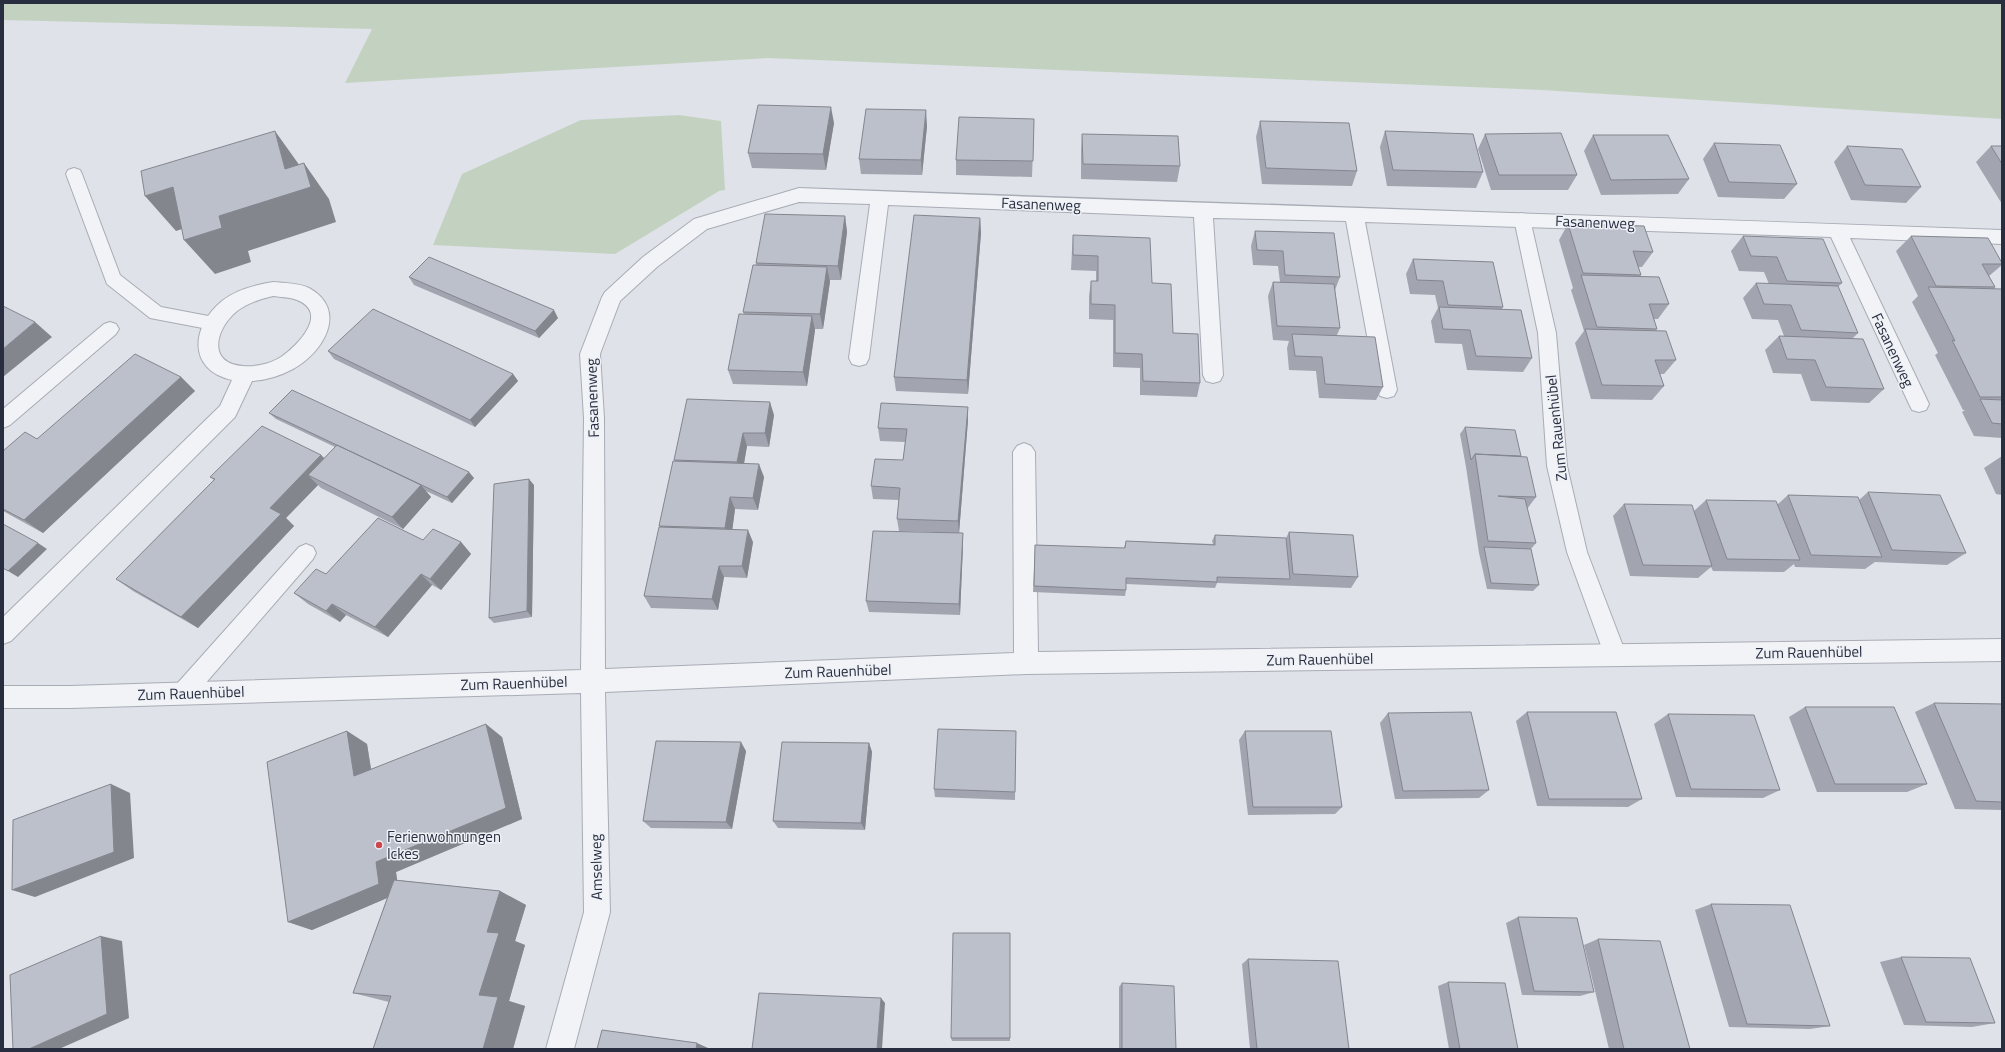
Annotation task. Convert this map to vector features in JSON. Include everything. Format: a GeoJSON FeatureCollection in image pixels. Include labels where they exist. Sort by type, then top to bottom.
{"type":"FeatureCollection","features":[{"type":"Feature","properties":{"kind":"street","name":"Fasanenweg"},"geometry":{"type":"LineString","coordinates":[[593,681],[594,418],[590,354],[612,297],[650,262],[701,224],[800,194],[1203,211],[1522,219],[2002,237]]}},
{"type":"Feature","properties":{"kind":"street"},"geometry":{"type":"LineString","coordinates":[[859,358],[880,198]]}},
{"type":"Feature","properties":{"kind":"street"},"geometry":{"type":"LineString","coordinates":[[1203,211],[1213,375]]}},
{"type":"Feature","properties":{"kind":"street"},"geometry":{"type":"LineString","coordinates":[[1354,215],[1388,390]]}},
{"type":"Feature","properties":{"kind":"street","name":"Fasanenweg"},"geometry":{"type":"LineString","coordinates":[[1837,232],[1919,404]]}},
{"type":"Feature","properties":{"kind":"street"},"geometry":{"type":"LineString","coordinates":[[273,289],[292,289],[309,295],[319,304],[322,318],[316,338],[303,352],[279,366],[265,372],[245,374],[227,371],[217,366],[208,355],[207,338],[213,323],[225,310],[242,299],[273,289]]}},
{"type":"Feature","properties":{"kind":"street"},"geometry":{"type":"LineString","coordinates":[[3,633],[228,411],[245,374]]}},
{"type":"Feature","properties":{"kind":"street"},"geometry":{"type":"LineString","coordinates":[[1024,452],[1026,663]]}},
{"type":"Feature","properties":{"kind":"street","name":"Zum Rauenhübel"},"geometry":{"type":"LineString","coordinates":[[3,697],[70,697],[593,681],[1026,663],[2002,650]]}},
{"type":"Feature","properties":{"kind":"street","name":"Amselweg"},"geometry":{"type":"LineString","coordinates":[[560,1049],[597,912],[593,681]]}},
{"type":"Feature","properties":{"kind":"lane"},"geometry":{"type":"LineString","coordinates":[[74,174],[113,279],[156,313],[213,323]]}},
{"type":"Feature","properties":{"kind":"lane","name":"Zum Rauenhübel"},"geometry":{"type":"LineString","coordinates":[[1522,219],[1547,333],[1557,466],[1577,552],[1615,654]]}},
{"type":"Feature","properties":{"kind":"lane"},"geometry":{"type":"LineString","coordinates":[[3,420],[110,329]]}},
{"type":"Feature","properties":{"kind":"lane"},"geometry":{"type":"LineString","coordinates":[[183,693],[306,553]]}},
{"type":"Feature","properties":{"kind":"green space"},"geometry":{"type":"Polygon","coordinates":[[[3,3],[2002,3],[2002,119],[1542,90],[768,58],[345,83],[372,29],[3,20],[3,3]]]}},
{"type":"Feature","properties":{"kind":"green space"},"geometry":{"type":"Polygon","coordinates":[[[679,115],[721,121],[725,190],[719,191],[615,254],[433,245],[462,174],[581,120],[679,115]]]}},
{"type":"Feature","properties":{"kind":"building"},"geometry":{"type":"Polygon","coordinates":[[[758,105],[831,107],[823,154],[748,153],[758,105]]]}},
{"type":"Feature","properties":{"kind":"building"},"geometry":{"type":"Polygon","coordinates":[[[866,109],[926,110],[921,160],[859,159],[866,109]]]}},
{"type":"Feature","properties":{"kind":"building"},"geometry":{"type":"Polygon","coordinates":[[[959,117],[1034,119],[1033,161],[956,160],[959,117]]]}},
{"type":"Feature","properties":{"kind":"building"},"geometry":{"type":"Polygon","coordinates":[[[1260,121],[1349,123],[1357,171],[1266,168],[1260,121]]]}},
{"type":"Feature","properties":{"kind":"building"},"geometry":{"type":"Polygon","coordinates":[[[275,131],[285,169],[304,163],[311,187],[219,216],[222,228],[184,240],[173,187],[145,196],[141,171],[275,131]]]}},
{"type":"Feature","properties":{"kind":"building"},"geometry":{"type":"Polygon","coordinates":[[[1385,131],[1473,134],[1483,172],[1393,170],[1385,131]]]}},
{"type":"Feature","properties":{"kind":"building"},"geometry":{"type":"Polygon","coordinates":[[[1561,133],[1577,175],[1499,175],[1485,134],[1561,133]]]}},
{"type":"Feature","properties":{"kind":"building"},"geometry":{"type":"Polygon","coordinates":[[[1082,134],[1178,136],[1180,166],[1083,164],[1082,134]]]}},
{"type":"Feature","properties":{"kind":"building"},"geometry":{"type":"Polygon","coordinates":[[[1593,135],[1668,135],[1689,179],[1611,180],[1593,135]]]}},
{"type":"Feature","properties":{"kind":"building"},"geometry":{"type":"Polygon","coordinates":[[[1714,143],[1780,145],[1797,184],[1729,182],[1714,143]]]}},
{"type":"Feature","properties":{"kind":"building"},"geometry":{"type":"Polygon","coordinates":[[[1847,146],[1902,149],[1921,187],[1865,185],[1847,146]]]}},
{"type":"Feature","properties":{"kind":"building"},"geometry":{"type":"Polygon","coordinates":[[[1991,146],[2002,146],[2002,164],[1991,146]]]}},
{"type":"Feature","properties":{"kind":"building"},"geometry":{"type":"Polygon","coordinates":[[[765,214],[845,216],[838,266],[756,263],[765,214]]]}},
{"type":"Feature","properties":{"kind":"building"},"geometry":{"type":"Polygon","coordinates":[[[914,215],[980,218],[967,380],[894,377],[914,215]]]}},
{"type":"Feature","properties":{"kind":"building"},"geometry":{"type":"Polygon","coordinates":[[[1568,224],[1644,226],[1653,252],[1633,251],[1641,275],[1583,273],[1568,224]]]}},
{"type":"Feature","properties":{"kind":"building"},"geometry":{"type":"Polygon","coordinates":[[[1255,231],[1334,233],[1340,277],[1285,275],[1283,251],[1257,250],[1255,231]]]}},
{"type":"Feature","properties":{"kind":"building"},"geometry":{"type":"Polygon","coordinates":[[[1073,235],[1150,238],[1152,283],[1171,284],[1173,333],[1198,334],[1200,383],[1143,381],[1142,354],[1115,353],[1115,305],[1091,304],[1091,281],[1098,281],[1098,256],[1073,255],[1073,235]]]}},
{"type":"Feature","properties":{"kind":"building"},"geometry":{"type":"Polygon","coordinates":[[[1743,236],[1823,239],[1842,283],[1787,281],[1777,257],[1751,256],[1743,236]]]}},
{"type":"Feature","properties":{"kind":"building"},"geometry":{"type":"Polygon","coordinates":[[[1911,236],[1988,238],[2002,263],[1982,264],[1995,287],[1936,286],[1911,236]]]}},
{"type":"Feature","properties":{"kind":"building"},"geometry":{"type":"Polygon","coordinates":[[[429,257],[554,310],[535,331],[409,277],[429,257]]]}},
{"type":"Feature","properties":{"kind":"building"},"geometry":{"type":"Polygon","coordinates":[[[1413,259],[1493,262],[1503,307],[1448,305],[1443,281],[1417,280],[1413,259]]]}},
{"type":"Feature","properties":{"kind":"building"},"geometry":{"type":"Polygon","coordinates":[[[753,265],[827,267],[820,314],[743,312],[753,265]]]}},
{"type":"Feature","properties":{"kind":"building"},"geometry":{"type":"Polygon","coordinates":[[[1581,275],[1659,277],[1669,304],[1649,304],[1657,329],[1597,327],[1581,275]]]}},
{"type":"Feature","properties":{"kind":"building"},"geometry":{"type":"Polygon","coordinates":[[[1273,282],[1334,284],[1340,328],[1277,326],[1273,282]]]}},
{"type":"Feature","properties":{"kind":"building"},"geometry":{"type":"Polygon","coordinates":[[[1756,283],[1838,286],[1858,333],[1801,330],[1791,305],[1764,304],[1756,283]]]}},
{"type":"Feature","properties":{"kind":"building"},"geometry":{"type":"Polygon","coordinates":[[[1928,287],[2002,289],[2002,397],[1980,397],[1952,340],[1955,341],[1928,287]]]}},
{"type":"Feature","properties":{"kind":"building"},"geometry":{"type":"Polygon","coordinates":[[[3,306],[35,322],[3,349],[3,306]]]}},
{"type":"Feature","properties":{"kind":"building"},"geometry":{"type":"Polygon","coordinates":[[[1439,307],[1521,310],[1532,358],[1476,356],[1470,330],[1443,329],[1439,307]]]}},
{"type":"Feature","properties":{"kind":"building"},"geometry":{"type":"Polygon","coordinates":[[[373,309],[513,374],[470,420],[328,351],[373,309]]]}},
{"type":"Feature","properties":{"kind":"building"},"geometry":{"type":"Polygon","coordinates":[[[739,314],[812,316],[803,372],[728,370],[739,314]]]}},
{"type":"Feature","properties":{"kind":"building"},"geometry":{"type":"Polygon","coordinates":[[[1585,329],[1666,331],[1676,360],[1655,360],[1664,386],[1602,385],[1585,329]]]}},
{"type":"Feature","properties":{"kind":"building"},"geometry":{"type":"Polygon","coordinates":[[[1292,334],[1375,337],[1383,387],[1325,384],[1322,357],[1295,356],[1292,334]]]}},
{"type":"Feature","properties":{"kind":"building"},"geometry":{"type":"Polygon","coordinates":[[[1779,336],[1863,339],[1884,389],[1826,387],[1815,360],[1787,359],[1779,336]]]}},
{"type":"Feature","properties":{"kind":"building"},"geometry":{"type":"Polygon","coordinates":[[[135,354],[181,377],[24,520],[3,509],[3,451],[25,432],[37,439],[135,354]]]}},
{"type":"Feature","properties":{"kind":"building"},"geometry":{"type":"Polygon","coordinates":[[[292,390],[469,472],[447,497],[269,413],[292,390]]]}},
{"type":"Feature","properties":{"kind":"building"},"geometry":{"type":"Polygon","coordinates":[[[687,399],[770,402],[765,433],[743,433],[737,462],[674,460],[687,399]]]}},
{"type":"Feature","properties":{"kind":"building"},"geometry":{"type":"Polygon","coordinates":[[[1980,399],[2002,400],[2002,424],[1992,423],[1980,399]]]}},
{"type":"Feature","properties":{"kind":"building"},"geometry":{"type":"Polygon","coordinates":[[[881,403],[968,407],[958,521],[897,519],[900,488],[871,486],[875,459],[903,460],[907,429],[878,428],[881,403]]]}},
{"type":"Feature","properties":{"kind":"building"},"geometry":{"type":"Polygon","coordinates":[[[262,426],[321,455],[270,508],[281,514],[181,617],[116,579],[215,479],[210,477],[262,426]]]}},
{"type":"Feature","properties":{"kind":"building"},"geometry":{"type":"Polygon","coordinates":[[[1465,427],[1515,430],[1521,456],[1475,454],[1471,460],[1465,427]]]}},
{"type":"Feature","properties":{"kind":"building"},"geometry":{"type":"Polygon","coordinates":[[[337,445],[421,485],[392,517],[308,475],[337,445]]]}},
{"type":"Feature","properties":{"kind":"building"},"geometry":{"type":"Polygon","coordinates":[[[1475,454],[1527,457],[1536,497],[1498,496],[1525,499],[1536,543],[1488,541],[1475,454]]]}},
{"type":"Feature","properties":{"kind":"building"},"geometry":{"type":"Polygon","coordinates":[[[673,461],[759,464],[753,498],[730,497],[725,528],[659,526],[673,461]]]}},
{"type":"Feature","properties":{"kind":"building"},"geometry":{"type":"Polygon","coordinates":[[[529,479],[527,611],[489,618],[494,484],[529,479]]]}},
{"type":"Feature","properties":{"kind":"building"},"geometry":{"type":"Polygon","coordinates":[[[1868,492],[1940,495],[1966,553],[1892,550],[1868,492]]]}},
{"type":"Feature","properties":{"kind":"building"},"geometry":{"type":"Polygon","coordinates":[[[1788,495],[1858,497],[1882,557],[1811,555],[1788,495]]]}},
{"type":"Feature","properties":{"kind":"building"},"geometry":{"type":"Polygon","coordinates":[[[1706,500],[1776,501],[1800,560],[1727,559],[1706,500]]]}},
{"type":"Feature","properties":{"kind":"building"},"geometry":{"type":"Polygon","coordinates":[[[1624,504],[1692,505],[1712,566],[1643,565],[1624,504]]]}},
{"type":"Feature","properties":{"kind":"building"},"geometry":{"type":"Polygon","coordinates":[[[378,518],[423,540],[433,529],[461,542],[430,579],[421,574],[375,627],[332,604],[326,611],[294,593],[316,569],[326,574],[378,518]]]}},
{"type":"Feature","properties":{"kind":"building"},"geometry":{"type":"Polygon","coordinates":[[[3,524],[38,543],[8,571],[3,568],[3,524]]]}},
{"type":"Feature","properties":{"kind":"building"},"geometry":{"type":"Polygon","coordinates":[[[659,527],[748,530],[742,566],[719,566],[712,599],[644,596],[659,527]]]}},
{"type":"Feature","properties":{"kind":"building"},"geometry":{"type":"Polygon","coordinates":[[[873,531],[963,533],[959,604],[866,601],[873,531]]]}},
{"type":"Feature","properties":{"kind":"building"},"geometry":{"type":"Polygon","coordinates":[[[1289,532],[1353,535],[1358,577],[1293,574],[1289,532]]]}},
{"type":"Feature","properties":{"kind":"building"},"geometry":{"type":"Polygon","coordinates":[[[1215,535],[1286,538],[1290,579],[1217,577],[1217,582],[1126,578],[1126,590],[1034,586],[1035,545],[1125,548],[1126,541],[1215,545],[1215,535]]]}},
{"type":"Feature","properties":{"kind":"building"},"geometry":{"type":"Polygon","coordinates":[[[1484,547],[1531,549],[1539,585],[1491,583],[1484,547]]]}},
{"type":"Feature","properties":{"kind":"building"},"geometry":{"type":"Polygon","coordinates":[[[1934,703],[2002,704],[2002,802],[1976,801],[1934,703]]]}},
{"type":"Feature","properties":{"kind":"building"},"geometry":{"type":"Polygon","coordinates":[[[1805,707],[1894,707],[1927,784],[1835,784],[1805,707]]]}},
{"type":"Feature","properties":{"kind":"building"},"geometry":{"type":"Polygon","coordinates":[[[1471,712],[1489,790],[1403,791],[1388,713],[1471,712]]]}},
{"type":"Feature","properties":{"kind":"building"},"geometry":{"type":"Polygon","coordinates":[[[1527,712],[1616,712],[1642,799],[1549,799],[1527,712]]]}},
{"type":"Feature","properties":{"kind":"building"},"geometry":{"type":"Polygon","coordinates":[[[1668,714],[1754,715],[1780,790],[1691,789],[1668,714]]]}},
{"type":"Feature","properties":{"kind":"building","name":"Ferienwohnungen Ickes"},"geometry":{"type":"Polygon","coordinates":[[[486,724],[506,808],[376,862],[379,884],[288,922],[267,762],[347,731],[354,776],[486,724]]]}},
{"type":"Feature","properties":{"kind":"building"},"geometry":{"type":"Polygon","coordinates":[[[938,729],[1016,731],[1015,792],[934,789],[938,729]]]}},
{"type":"Feature","properties":{"kind":"building"},"geometry":{"type":"Polygon","coordinates":[[[1245,731],[1331,731],[1342,807],[1253,807],[1245,731]]]}},
{"type":"Feature","properties":{"kind":"building"},"geometry":{"type":"Polygon","coordinates":[[[656,741],[741,742],[726,822],[643,821],[656,741]]]}},
{"type":"Feature","properties":{"kind":"building"},"geometry":{"type":"Polygon","coordinates":[[[782,742],[869,743],[861,823],[773,821],[782,742]]]}},
{"type":"Feature","properties":{"kind":"building"},"geometry":{"type":"Polygon","coordinates":[[[111,784],[114,852],[12,890],[13,820],[111,784]]]}},
{"type":"Feature","properties":{"kind":"building"},"geometry":{"type":"Polygon","coordinates":[[[394,880],[500,891],[487,932],[499,933],[479,995],[498,997],[483,1049],[373,1049],[391,996],[353,993],[394,880]]]}},
{"type":"Feature","properties":{"kind":"building"},"geometry":{"type":"Polygon","coordinates":[[[1711,904],[1790,905],[1830,1026],[1747,1024],[1711,904]]]}},
{"type":"Feature","properties":{"kind":"building"},"geometry":{"type":"Polygon","coordinates":[[[1518,917],[1577,918],[1594,992],[1534,991],[1518,917]]]}},
{"type":"Feature","properties":{"kind":"building"},"geometry":{"type":"Polygon","coordinates":[[[953,933],[1010,933],[1010,1038],[951,1038],[953,933]]]}},
{"type":"Feature","properties":{"kind":"building"},"geometry":{"type":"Polygon","coordinates":[[[101,936],[107,1014],[29,1049],[13,1049],[10,975],[101,936]]]}},
{"type":"Feature","properties":{"kind":"building"},"geometry":{"type":"Polygon","coordinates":[[[1598,939],[1660,941],[1690,1049],[1624,1049],[1598,939]]]}},
{"type":"Feature","properties":{"kind":"building"},"geometry":{"type":"Polygon","coordinates":[[[1901,957],[1970,958],[1995,1023],[1926,1022],[1901,957]]]}},
{"type":"Feature","properties":{"kind":"building"},"geometry":{"type":"Polygon","coordinates":[[[1248,959],[1338,961],[1349,1049],[1257,1049],[1248,959]]]}},
{"type":"Feature","properties":{"kind":"building"},"geometry":{"type":"Polygon","coordinates":[[[1448,982],[1505,983],[1518,1049],[1460,1049],[1448,982]]]}},
{"type":"Feature","properties":{"kind":"building"},"geometry":{"type":"Polygon","coordinates":[[[1122,983],[1174,986],[1176,1049],[1122,1049],[1122,983]]]}},
{"type":"Feature","properties":{"kind":"building"},"geometry":{"type":"Polygon","coordinates":[[[759,993],[881,998],[877,1049],[752,1049],[759,993]]]}},
{"type":"Feature","properties":{"kind":"building"},"geometry":{"type":"Polygon","coordinates":[[[602,1030],[697,1043],[696,1049],[597,1049],[602,1030]]]}},
{"type":"Feature","properties":{"kind":"place","name":"Ferienwohnungen Ickes"},"geometry":{"type":"Point","coordinates":[379,845]}}]}
